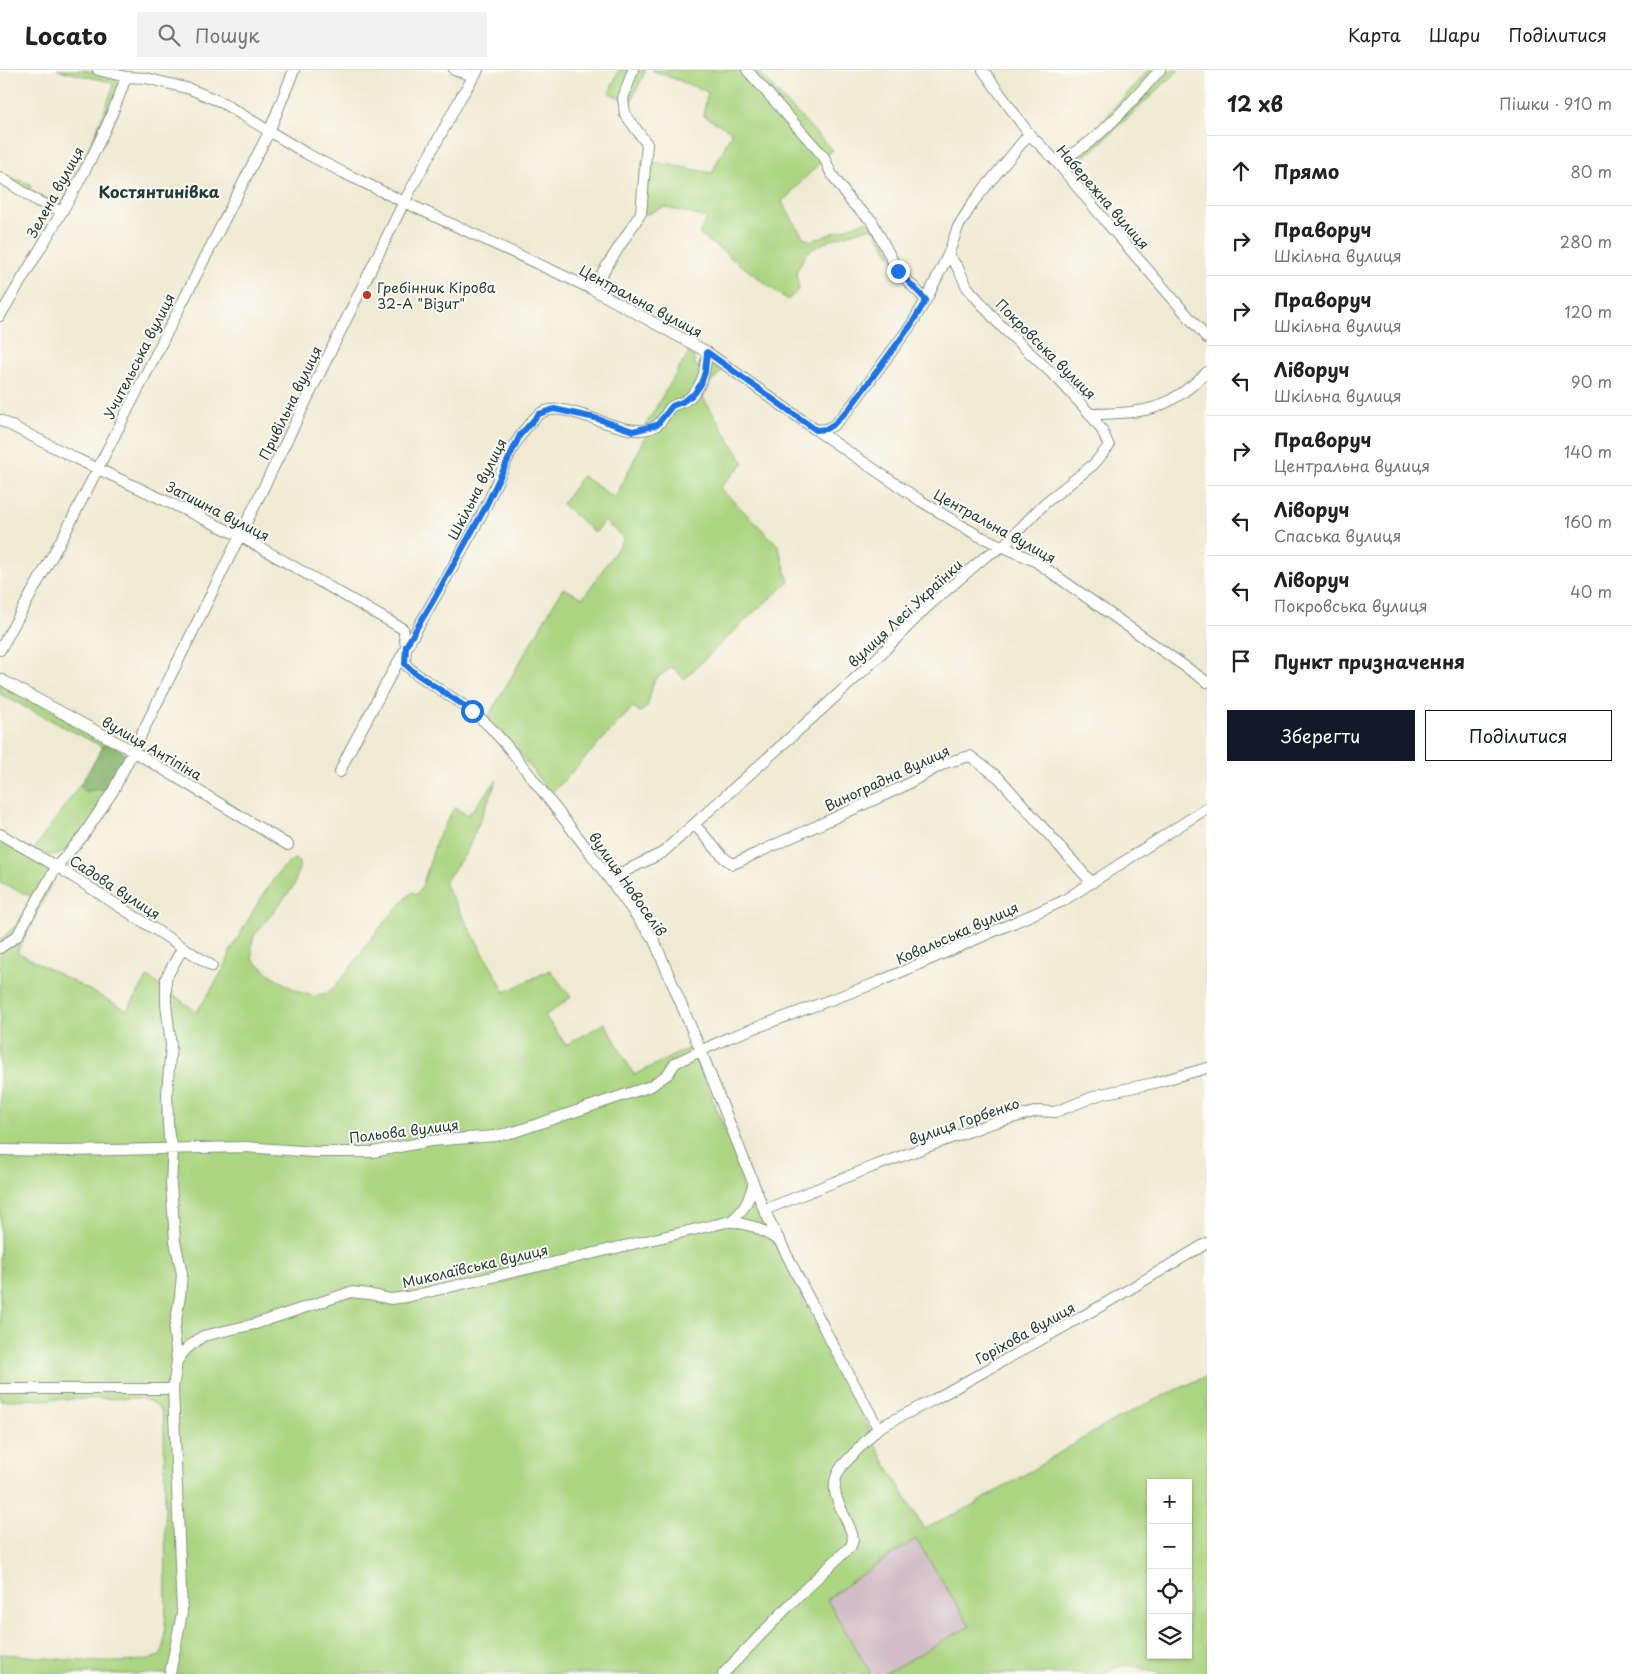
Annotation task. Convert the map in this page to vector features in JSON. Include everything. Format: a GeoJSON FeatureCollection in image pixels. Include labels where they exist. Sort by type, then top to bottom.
{"type":"FeatureCollection","features":[{"type":"Feature","properties":{"kind":"street","name":"Центральна вулиця"},"geometry":{"type":"LineString","coordinates":[[98,70],[126,77],[148,74],[220,102],[307,154],[404,202],[592,289],[707,352],[816,430],[921,501],[977,535],[1035,561],[1207,682]]}},
{"type":"Feature","properties":{"kind":"street","name":"Учительська вулиця"},"geometry":{"type":"LineString","coordinates":[[0,650],[66,533],[269,132],[294,70]]}},
{"type":"Feature","properties":{"kind":"street"},"geometry":{"type":"LineString","coordinates":[[454,70],[476,73]]}},
{"type":"Feature","properties":{"kind":"street"},"geometry":{"type":"LineString","coordinates":[[592,289],[640,213],[647,144],[625,114],[623,98],[633,70]]}},
{"type":"Feature","properties":{"kind":"street"},"geometry":{"type":"LineString","coordinates":[[747,70],[824,157],[831,173],[852,203],[872,221],[898,271],[926,300]]}},
{"type":"Feature","properties":{"kind":"street","name":"Набережна вулиця"},"geometry":{"type":"LineString","coordinates":[[983,70],[1029,134],[1056,161],[1207,338]]}},
{"type":"Feature","properties":{"kind":"street"},"geometry":{"type":"LineString","coordinates":[[1056,161],[1067,157],[1086,145],[1160,70]]}},
{"type":"Feature","properties":{"kind":"street","name":"Привільна вулиця"},"geometry":{"type":"LineString","coordinates":[[0,948],[17,936],[57,866],[83,836],[108,798],[240,536],[404,202],[476,73]]}},
{"type":"Feature","properties":{"kind":"street","name":"Зелена вулиця"},"geometry":{"type":"LineString","coordinates":[[0,316],[89,161],[118,100],[126,77]]}},
{"type":"Feature","properties":{"kind":"street"},"geometry":{"type":"LineString","coordinates":[[816,430],[826,429],[834,424],[849,409],[911,325],[926,300],[948,255],[958,227],[974,201],[1029,134]]}},
{"type":"Feature","properties":{"kind":"street"},"geometry":{"type":"LineString","coordinates":[[0,177],[37,201],[61,211]]}},
{"type":"Feature","properties":{"kind":"street","name":"Покровська вулиця"},"geometry":{"type":"LineString","coordinates":[[948,255],[958,268],[967,286],[1000,325],[1052,373],[1090,414]]}},
{"type":"Feature","properties":{"kind":"street","name":"Шкільна вулиця"},"geometry":{"type":"LineString","coordinates":[[340,772],[406,646],[484,510],[520,435],[539,414],[554,409],[595,418],[633,431],[657,425],[672,406],[694,394],[701,384],[705,372],[707,352]]}},
{"type":"Feature","properties":{"kind":"street"},"geometry":{"type":"LineString","coordinates":[[1090,414],[1112,414],[1155,407],[1176,396],[1207,372]]}},
{"type":"Feature","properties":{"kind":"street","name":"вулиця Лесі Українки"},"geometry":{"type":"LineString","coordinates":[[609,878],[662,853],[875,660],[926,608],[986,556],[1002,547],[1045,503],[1094,464],[1109,446],[1102,430],[1090,414]]}},
{"type":"Feature","properties":{"kind":"street","name":"Затишна вулиця"},"geometry":{"type":"LineString","coordinates":[[0,420],[240,536],[403,629],[406,646]]}},
{"type":"Feature","properties":{"kind":"street","name":"вулиця Новоселів"},"geometry":{"type":"LineString","coordinates":[[406,646],[405,664],[415,673],[472,711],[508,747],[609,878],[654,940],[701,1050],[764,1210],[825,1330],[878,1428]]}},
{"type":"Feature","properties":{"kind":"street","name":"вулиця Антіпіна"},"geometry":{"type":"LineString","coordinates":[[0,679],[133,751],[288,845]]}},
{"type":"Feature","properties":{"kind":"street","name":"Виноградна вулиця"},"geometry":{"type":"LineString","coordinates":[[694,824],[724,858],[733,864],[902,787],[945,763],[970,756],[999,778],[1092,883]]}},
{"type":"Feature","properties":{"kind":"street","name":"Ковальська вулиця"},"geometry":{"type":"LineString","coordinates":[[701,1050],[728,1038],[876,983],[1063,901],[1207,808]]}},
{"type":"Feature","properties":{"kind":"street","name":"Садова вулиця"},"geometry":{"type":"LineString","coordinates":[[0,834],[57,866],[212,966]]}},
{"type":"Feature","properties":{"kind":"street"},"geometry":{"type":"LineString","coordinates":[[170,1674],[182,1613],[173,1389],[177,1361],[174,1332],[182,1274],[175,1241],[171,1184],[173,1148],[168,1124],[167,1092],[171,1045],[166,1004],[166,978],[184,947]]}},
{"type":"Feature","properties":{"kind":"street","name":"Польова вулиця"},"geometry":{"type":"LineString","coordinates":[[0,1150],[68,1151],[246,1147],[314,1152],[373,1152],[430,1141],[495,1136],[514,1132],[651,1086],[668,1074],[675,1063],[701,1050]]}},
{"type":"Feature","properties":{"kind":"street","name":"вулиця Горбенко"},"geometry":{"type":"LineString","coordinates":[[764,1210],[872,1167],[989,1124],[1038,1111],[1055,1112],[1101,1094],[1154,1083],[1207,1068]]}},
{"type":"Feature","properties":{"kind":"street"},"geometry":{"type":"LineString","coordinates":[[731,1221],[745,1208],[753,1185]]}},
{"type":"Feature","properties":{"kind":"street","name":"Миколаївська вулиця"},"geometry":{"type":"LineString","coordinates":[[177,1361],[186,1349],[203,1336],[255,1324],[351,1292],[390,1299],[407,1297],[731,1221],[755,1227],[779,1240]]}},
{"type":"Feature","properties":{"kind":"street","name":"Горіхова вулиця"},"geometry":{"type":"LineString","coordinates":[[723,1674],[802,1592],[851,1546],[852,1534],[837,1501],[834,1486],[837,1472],[878,1428],[935,1399],[1101,1306],[1207,1243]]}},
{"type":"Feature","properties":{"kind":"street"},"geometry":{"type":"LineString","coordinates":[[0,1389],[173,1389]]}},
{"type":"Feature","properties":{"kind":"shaded area"},"geometry":{"type":"Polygon","coordinates":[[[916,1539],[971,1626],[884,1674],[871,1674],[827,1600],[849,1583],[916,1539]]]}},
{"type":"Feature","properties":{"kind":"green space"},"geometry":{"type":"Polygon","coordinates":[[[57,70],[84,70],[114,77],[119,85],[118,92],[80,168],[113,86],[111,82],[57,70]]]}},
{"type":"Feature","properties":{"kind":"green space"},"geometry":{"type":"Polygon","coordinates":[[[619,70],[646,70],[630,103],[609,93],[619,70]]]}},
{"type":"Feature","properties":{"kind":"green space"},"geometry":{"type":"Polygon","coordinates":[[[652,70],[756,70],[832,150],[782,202],[803,237],[811,241],[873,220],[904,273],[924,294],[919,302],[918,297],[874,230],[868,228],[830,240],[807,252],[796,272],[799,289],[788,300],[699,234],[707,218],[664,207],[647,214],[636,210],[642,161],[712,173],[732,132],[703,115],[708,92],[652,70]]]}},
{"type":"Feature","properties":{"kind":"green space"},"geometry":{"type":"Polygon","coordinates":[[[1148,70],[1179,70],[1076,166],[1060,150],[1068,150],[1091,134],[1148,70]]]}},
{"type":"Feature","properties":{"kind":"green space"},"geometry":{"type":"Polygon","coordinates":[[[4,175],[31,184],[30,191],[61,205],[68,192],[61,206],[35,198],[4,175]]]}},
{"type":"Feature","properties":{"kind":"green space"},"geometry":{"type":"Polygon","coordinates":[[[692,347],[695,365],[702,369],[713,364],[724,369],[700,393],[744,463],[720,488],[778,545],[789,582],[752,614],[684,679],[672,667],[654,680],[647,707],[640,712],[633,707],[551,794],[514,746],[487,719],[563,588],[583,598],[624,539],[604,520],[595,533],[562,504],[582,476],[615,498],[645,438],[646,424],[692,347]]]}},
{"type":"Feature","properties":{"kind":"green space"},"geometry":{"type":"Polygon","coordinates":[[[0,683],[109,742],[103,747],[0,694],[0,683]]]}},
{"type":"Feature","properties":{"kind":"green space"},"geometry":{"type":"Polygon","coordinates":[[[109,742],[126,754],[116,777],[108,786],[102,789],[84,791],[80,785],[104,745],[109,742]]]}},
{"type":"Feature","properties":{"kind":"green space"},"geometry":{"type":"Polygon","coordinates":[[[117,779],[85,830],[70,847],[60,854],[52,855],[34,849],[81,783],[84,791],[87,791],[107,787],[117,779]]]}},
{"type":"Feature","properties":{"kind":"green space"},"geometry":{"type":"Polygon","coordinates":[[[497,780],[466,853],[444,883],[505,992],[550,970],[571,997],[545,1016],[566,1045],[605,1023],[634,1075],[691,1047],[760,1214],[876,1442],[874,1443],[924,1529],[968,1508],[1121,1417],[1207,1376],[1207,1674],[1163,1674],[1127,1665],[1106,1674],[884,1674],[970,1626],[916,1539],[849,1583],[827,1600],[871,1674],[0,1674],[0,1654],[103,1662],[143,1660],[160,1656],[164,1647],[166,1605],[164,1427],[162,1414],[158,1407],[151,1402],[139,1398],[0,1400],[0,940],[18,923],[32,897],[0,882],[0,837],[46,862],[56,874],[17,952],[127,1010],[148,977],[197,1012],[221,974],[230,952],[269,886],[278,873],[295,859],[299,862],[299,868],[294,886],[254,936],[252,959],[275,978],[295,990],[315,996],[328,992],[341,979],[375,934],[408,896],[413,892],[416,895],[422,887],[437,839],[454,808],[468,815],[497,780]]]}},
{"type":"Feature","properties":{"kind":"place","name":"Гребінник Кірова 32-А \"Візит\""},"geometry":{"type":"Point","coordinates":[367,295]}},
{"type":"Feature","properties":{"kind":"district","name":"Костянтинівка"},"geometry":{"type":"Point","coordinates":[159,191]}},
{"type":"Feature","properties":{"kind":"route"},"geometry":{"type":"LineString","coordinates":[[472,711],[415,673],[405,664],[406,646],[484,510],[520,435],[539,414],[554,409],[595,418],[633,431],[644,430],[657,425],[672,406],[694,394],[701,384],[705,372],[707,352],[816,430],[826,429],[849,409],[911,325],[926,300],[898,271]]}}]}
